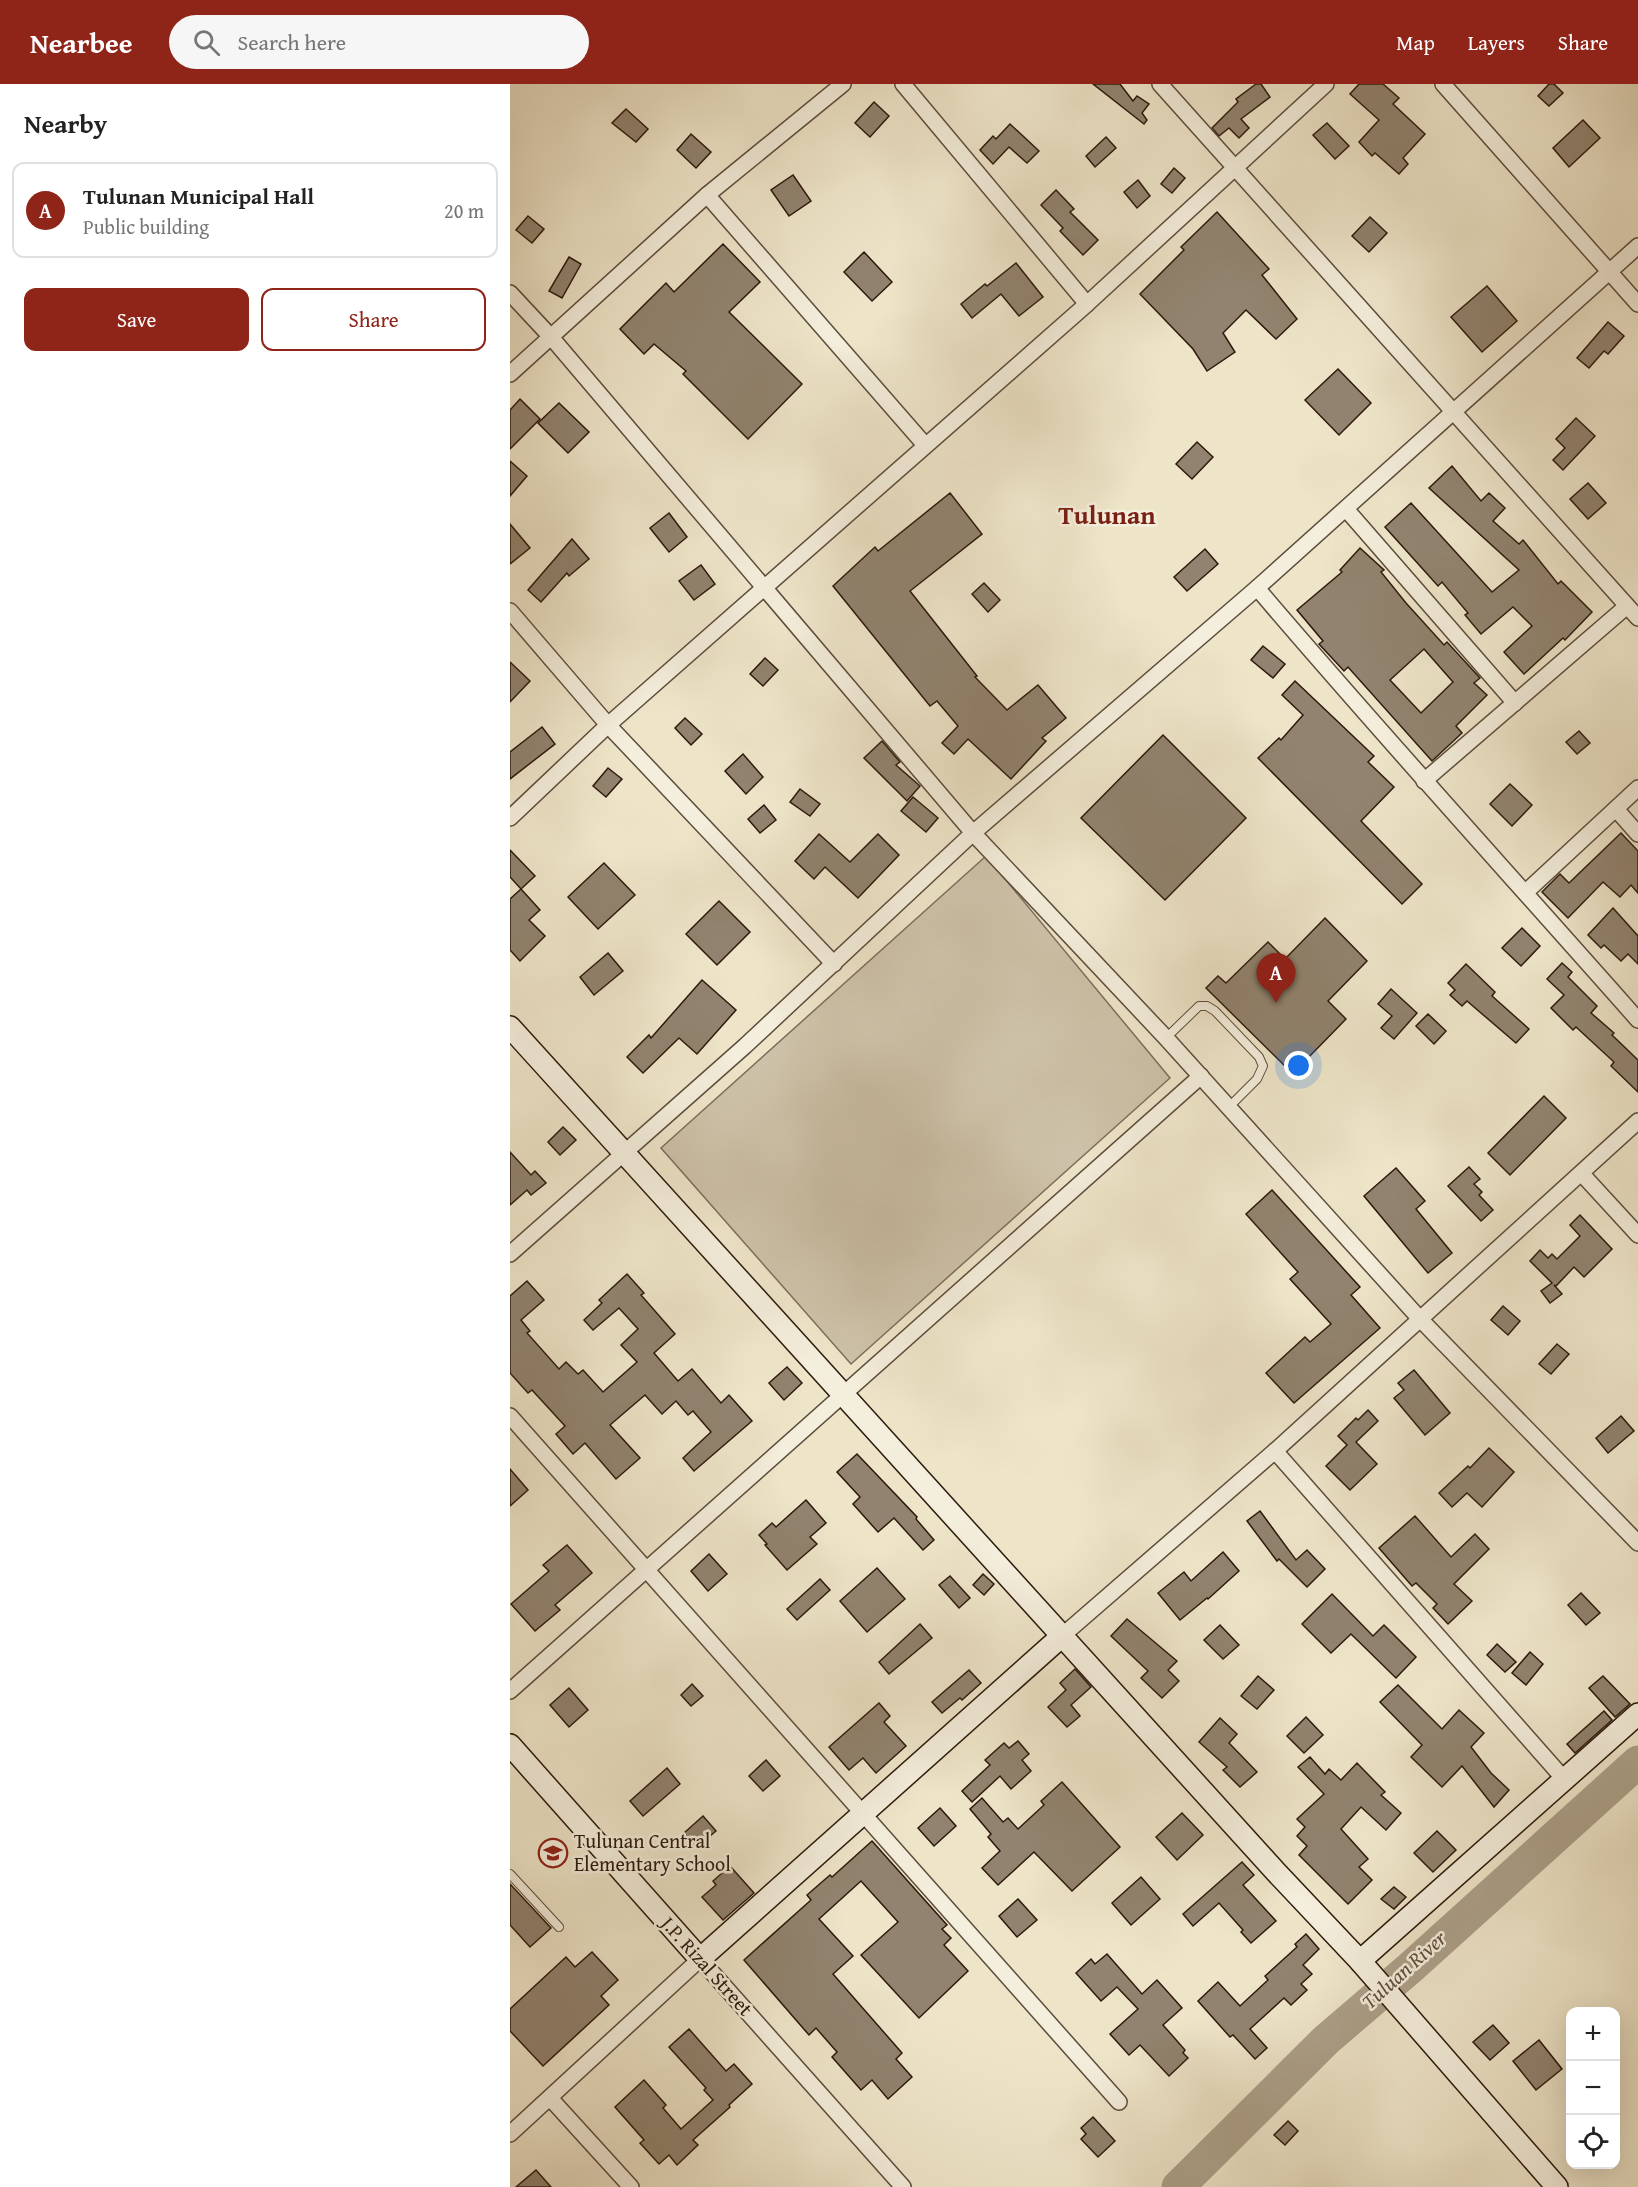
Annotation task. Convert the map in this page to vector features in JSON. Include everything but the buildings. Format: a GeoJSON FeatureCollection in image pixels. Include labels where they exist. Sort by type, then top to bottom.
{"type":"FeatureCollection","features":[{"type":"Feature","properties":{"kind":"main road"},"geometry":{"type":"LineString","coordinates":[[510,1027],[1276,1872],[1365,1966],[1557,2187]]}},
{"type":"Feature","properties":{"kind":"main road"},"geometry":{"type":"LineString","coordinates":[[700,1959],[1062,1636]]}},
{"type":"Feature","properties":{"kind":"main road"},"geometry":{"type":"LineString","coordinates":[[1365,1966],[1564,1779],[1638,1714]]}},
{"type":"Feature","properties":{"kind":"main road","name":"J.P. Rizal Street"},"geometry":{"type":"LineString","coordinates":[[510,1745],[700,1959]]}},
{"type":"Feature","properties":{"kind":"street"},"geometry":{"type":"LineString","coordinates":[[510,374],[707,195],[843,84]]}},
{"type":"Feature","properties":{"kind":"street"},"geometry":{"type":"LineString","coordinates":[[903,84],[1087,304]]}},
{"type":"Feature","properties":{"kind":"street"},"geometry":{"type":"LineString","coordinates":[[1160,84],[1638,618]]}},
{"type":"Feature","properties":{"kind":"street"},"geometry":{"type":"LineString","coordinates":[[510,818],[608,725],[1087,304],[1326,84]]}},
{"type":"Feature","properties":{"kind":"street"},"geometry":{"type":"LineString","coordinates":[[1443,84],[1638,304]]}},
{"type":"Feature","properties":{"kind":"street"},"geometry":{"type":"LineString","coordinates":[[707,195],[925,445]]}},
{"type":"Feature","properties":{"kind":"street"},"geometry":{"type":"LineString","coordinates":[[510,1254],[745,1046],[973,833],[1257,588],[1638,246]]}},
{"type":"Feature","properties":{"kind":"street"},"geometry":{"type":"LineString","coordinates":[[510,293],[551,337],[973,833],[1201,1076],[1420,1319],[1638,1543]]}},
{"type":"Feature","properties":{"kind":"street"},"geometry":{"type":"LineString","coordinates":[[1346,509],[1515,703]]}},
{"type":"Feature","properties":{"kind":"street"},"geometry":{"type":"LineString","coordinates":[[1257,588],[1424,781],[1526,892],[1638,1020]]}},
{"type":"Feature","properties":{"kind":"street"},"geometry":{"type":"LineString","coordinates":[[1424,781],[1627,606]]}},
{"type":"Feature","properties":{"kind":"street"},"geometry":{"type":"LineString","coordinates":[[510,611],[608,725],[834,964]]}},
{"type":"Feature","properties":{"kind":"street"},"geometry":{"type":"LineString","coordinates":[[1526,892],[1638,788]]}},
{"type":"Feature","properties":{"kind":"street"},"geometry":{"type":"LineString","coordinates":[[1616,809],[1638,834]]}},
{"type":"Feature","properties":{"kind":"street"},"geometry":{"type":"LineString","coordinates":[[510,1691],[1201,1076]]}},
{"type":"Feature","properties":{"kind":"street"},"geometry":{"type":"LineString","coordinates":[[1062,1636],[1275,1451],[1638,1121]]}},
{"type":"Feature","properties":{"kind":"street"},"geometry":{"type":"LineString","coordinates":[[1582,1174],[1638,1235]]}},
{"type":"Feature","properties":{"kind":"street"},"geometry":{"type":"LineString","coordinates":[[510,1416],[1119,2102]]}},
{"type":"Feature","properties":{"kind":"street"},"geometry":{"type":"LineString","coordinates":[[1275,1451],[1564,1779]]}},
{"type":"Feature","properties":{"kind":"street"},"geometry":{"type":"LineString","coordinates":[[510,2134],[700,1959]]}},
{"type":"Feature","properties":{"kind":"street","name":"J.P. Rizal Street"},"geometry":{"type":"LineString","coordinates":[[700,1959],[903,2187]]}},
{"type":"Feature","properties":{"kind":"street"},"geometry":{"type":"LineString","coordinates":[[550,2098],[631,2187]]}},
{"type":"Feature","properties":{"kind":"lane"},"geometry":{"type":"LineString","coordinates":[[1166,1038],[1199,1006],[1207,1006],[1215,1011],[1259,1057],[1263,1066],[1257,1079],[1229,1107]]}},
{"type":"Feature","properties":{"kind":"lane"},"geometry":{"type":"LineString","coordinates":[[510,1874],[559,1927]]}},
{"type":"Feature","properties":{"kind":"shaded area"},"geometry":{"type":"Polygon","coordinates":[[[986,856],[1170,1078],[851,1364],[661,1148],[986,856]]]}},
{"type":"Feature","properties":{"kind":"waterway","name":"Tuluan River"},"geometry":{"type":"LineString","coordinates":[[1178,2187],[1326,2040],[1410,1968],[1638,1762]]}},
{"type":"Feature","properties":{"kind":"place","name":"Tulunan Municipal Hall"},"geometry":{"type":"Point","coordinates":[1276,1003]}},
{"type":"Feature","properties":{"kind":"place","name":"Tulunan Central Elementary School"},"geometry":{"type":"Point","coordinates":[553,1853]}},
{"type":"Feature","properties":{"kind":"district","name":"Tulunan"},"geometry":{"type":"Point","coordinates":[1107,515]}}]}
